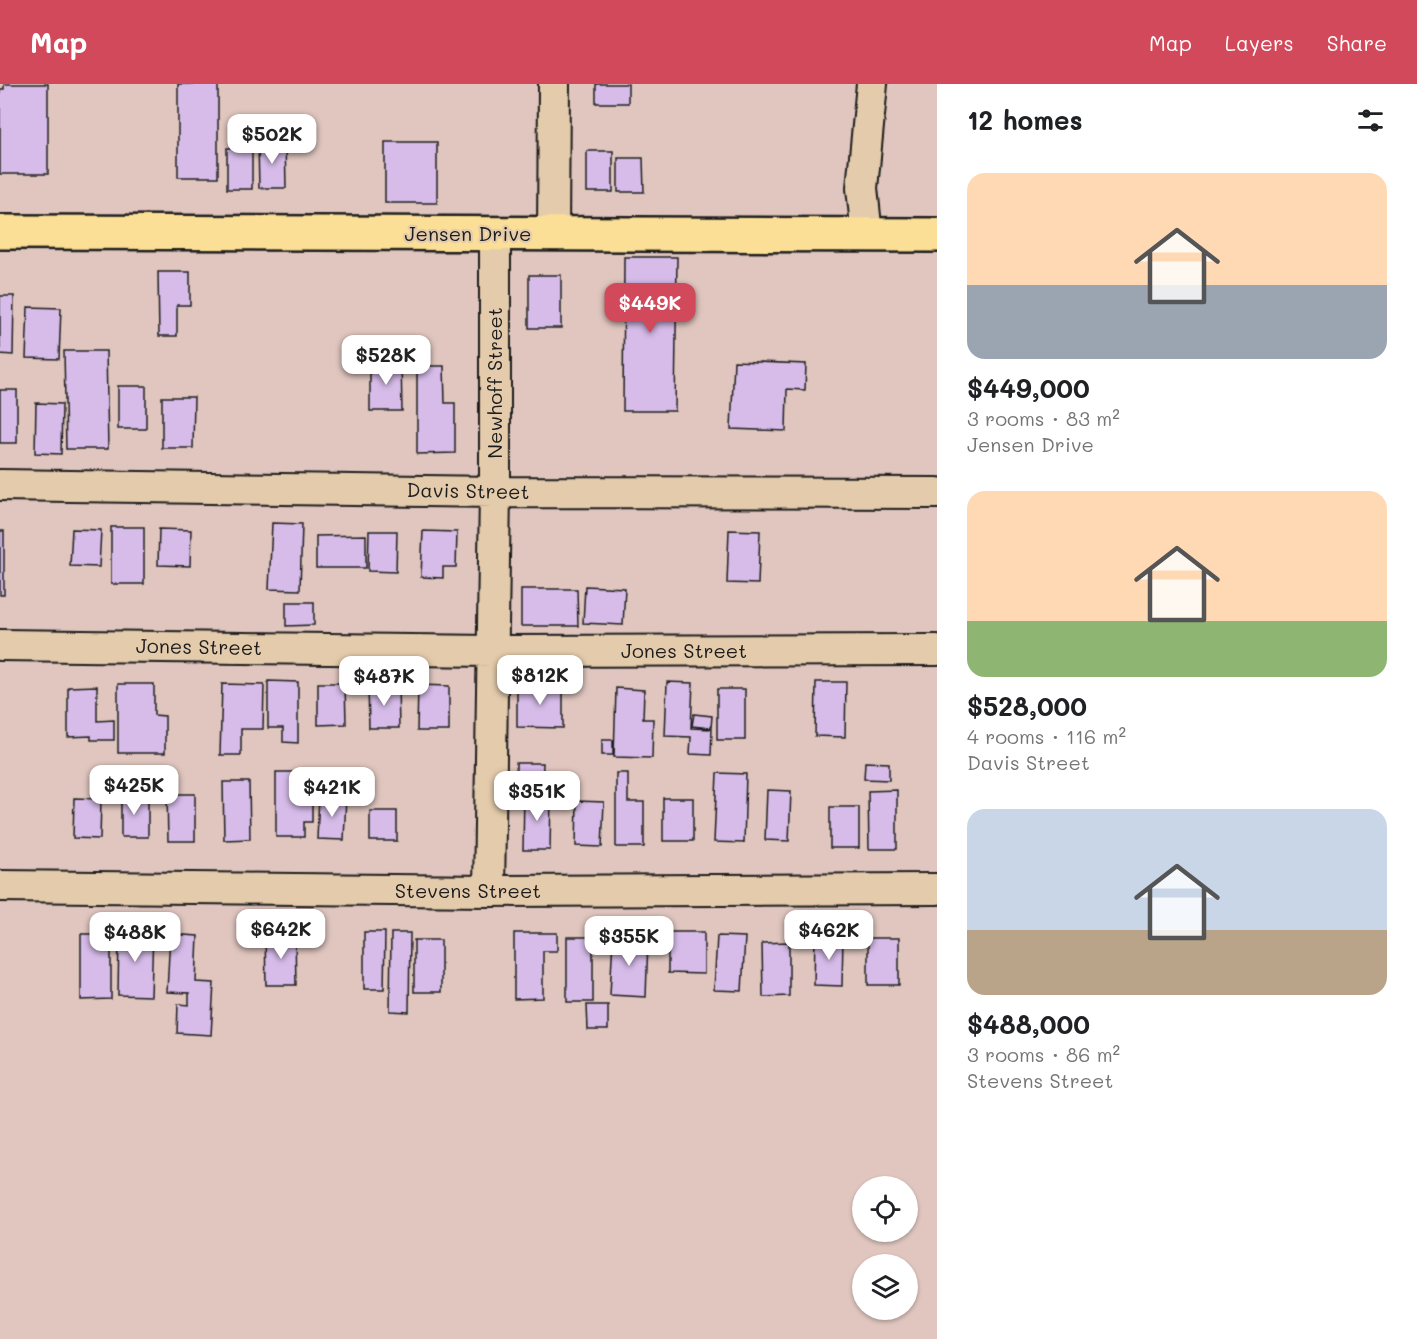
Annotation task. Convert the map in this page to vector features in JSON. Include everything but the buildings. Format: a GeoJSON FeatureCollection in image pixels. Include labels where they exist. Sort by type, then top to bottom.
{"type":"FeatureCollection","features":[{"type":"Feature","properties":{"kind":"main road","name":"Jensen Drive"},"geometry":{"type":"LineString","coordinates":[[0,232],[937,235]]}},
{"type":"Feature","properties":{"kind":"street"},"geometry":{"type":"LineString","coordinates":[[553,234],[554,84]]}},
{"type":"Feature","properties":{"kind":"street"},"geometry":{"type":"LineString","coordinates":[[867,235],[862,188],[872,84]]}},
{"type":"Feature","properties":{"kind":"street","name":"Newhoff Street"},"geometry":{"type":"LineString","coordinates":[[489,891],[495,492],[495,234]]}},
{"type":"Feature","properties":{"kind":"street","name":"Davis Street"},"geometry":{"type":"LineString","coordinates":[[0,486],[495,492],[937,493]]}},
{"type":"Feature","properties":{"kind":"street","name":"Jones Street"},"geometry":{"type":"LineString","coordinates":[[0,645],[492,651],[937,650]]}},
{"type":"Feature","properties":{"kind":"street","name":"Stevens Street"},"geometry":{"type":"LineString","coordinates":[[0,886],[489,891],[937,890]]}}]}
